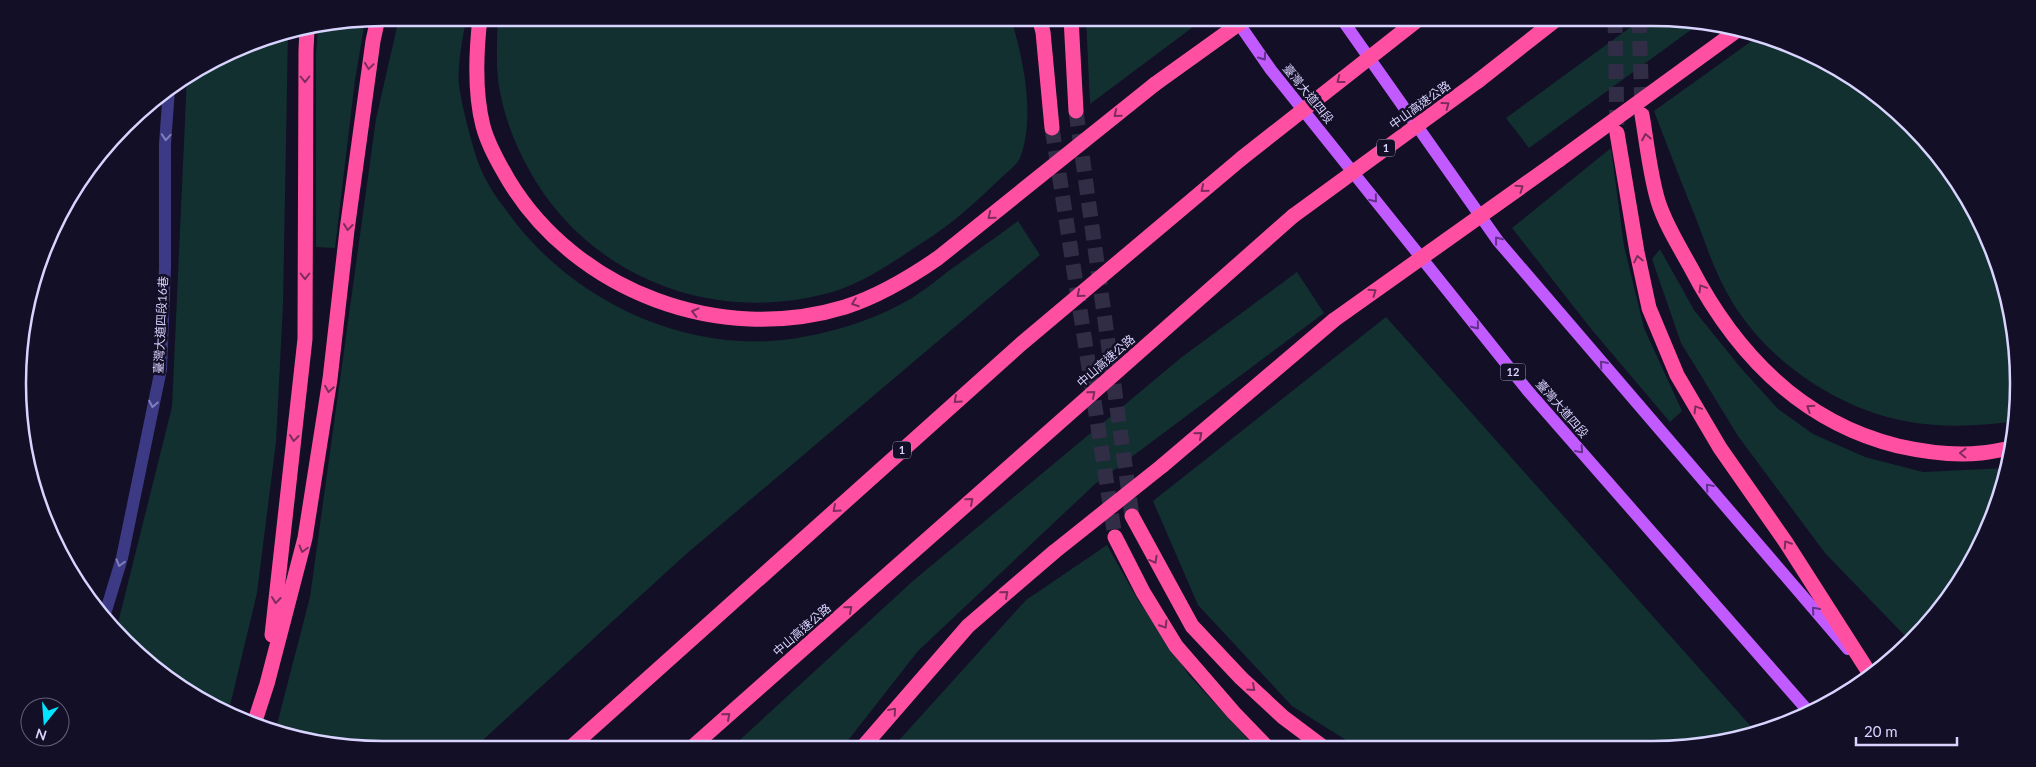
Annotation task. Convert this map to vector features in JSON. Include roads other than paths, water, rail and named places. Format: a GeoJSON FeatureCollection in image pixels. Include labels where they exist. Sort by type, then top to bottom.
{"type":"FeatureCollection","features":[{"type":"Feature","properties":{"kind":"highway"},"geometry":{"type":"LineString","coordinates":[[256,717],[267,684],[305,538],[330,379],[351,201],[376,26]]}},
{"type":"Feature","properties":{"kind":"highway"},"geometry":{"type":"LineString","coordinates":[[479,26],[477,85],[483,127],[498,162],[513,186],[542,224],[570,250],[600,273],[634,292],[678,308],[739,319],[810,315],[845,307],[878,294],[909,278],[938,258],[1155,84],[1236,26]]}},
{"type":"Feature","properties":{"kind":"highway"},"geometry":{"type":"LineString","coordinates":[[1041,26],[1052,128]]}},
{"type":"Feature","properties":{"kind":"highway"},"geometry":{"type":"LineString","coordinates":[[1071,26],[1076,111]]}},
{"type":"Feature","properties":{"kind":"highway","name":"1"},"geometry":{"type":"LineString","coordinates":[[577,741],[1021,344],[1242,158],[1410,26]]}},
{"type":"Feature","properties":{"kind":"highway","name":"中山高速公路"},"geometry":{"type":"LineString","coordinates":[[699,741],[1293,216],[1478,81],[1548,26]]}},
{"type":"Feature","properties":{"kind":"highway"},"geometry":{"type":"LineString","coordinates":[[267,684],[305,339],[307,35]]}},
{"type":"Feature","properties":{"kind":"highway"},"geometry":{"type":"LineString","coordinates":[[868,741],[968,626],[1054,552],[1162,466],[1334,320],[1560,160],[1731,35]]}},
{"type":"Feature","properties":{"kind":"highway"},"geometry":{"type":"LineString","coordinates":[[1642,116],[1658,202],[1701,288],[1729,332],[1760,366],[1792,396],[1826,418],[1871,439],[1926,453],[1981,453],[2004,449]]}},
{"type":"Feature","properties":{"kind":"highway"},"geometry":{"type":"LineString","coordinates":[[1617,133],[1637,252],[1649,308],[1677,375],[1720,448],[1785,541],[1867,669]]}},
{"type":"Feature","properties":{"kind":"highway"},"geometry":{"type":"LineString","coordinates":[[1132,516],[1192,626],[1240,678],[1283,717],[1315,741]]}},
{"type":"Feature","properties":{"kind":"highway"},"geometry":{"type":"LineString","coordinates":[[1115,537],[1143,592],[1176,646],[1234,713],[1261,741]]}},
{"type":"Feature","properties":{"kind":"main road","name":"臺灣大道四段"},"geometry":{"type":"LineString","coordinates":[[1241,26],[1271,70],[1528,391],[1805,707]]}},
{"type":"Feature","properties":{"kind":"main road"},"geometry":{"type":"LineString","coordinates":[[1347,26],[1498,241],[1866,670]]}},
{"type":"Feature","properties":{"kind":"street","name":"臺灣大道四段16巷"},"geometry":{"type":"LineString","coordinates":[[107,609],[122,558],[161,369],[165,267],[165,144],[168,98]]}},
{"type":"Feature","properties":{"kind":"tunnel"},"geometry":{"type":"LineString","coordinates":[[1615,26],[1617,129]]}},
{"type":"Feature","properties":{"kind":"tunnel"},"geometry":{"type":"LineString","coordinates":[[1639,26],[1642,111]]}},
{"type":"Feature","properties":{"kind":"tunnel"},"geometry":{"type":"LineString","coordinates":[[1076,111],[1132,516]]}},
{"type":"Feature","properties":{"kind":"tunnel"},"geometry":{"type":"LineString","coordinates":[[1052,128],[1115,537]]}}]}
